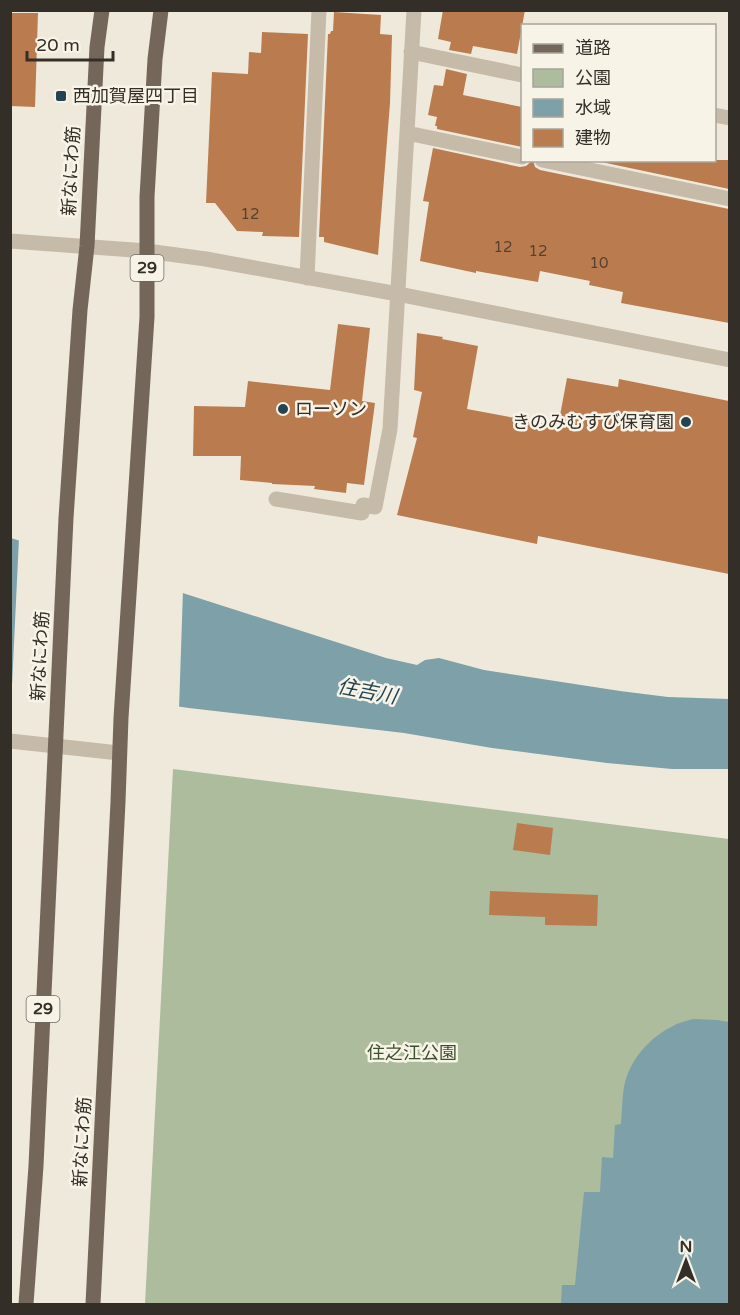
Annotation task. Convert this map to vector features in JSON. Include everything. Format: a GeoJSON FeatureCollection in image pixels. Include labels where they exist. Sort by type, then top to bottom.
{"type":"FeatureCollection","features":[{"type":"Feature","properties":{"kind":"main road","name":"新なにわ筋"},"geometry":{"type":"LineString","coordinates":[[26,1305],[36,1166],[66,518],[87,246],[96,46],[102,10]]}},
{"type":"Feature","properties":{"kind":"main road","name":"新なにわ筋"},"geometry":{"type":"LineString","coordinates":[[93,1305],[119,753],[147,317],[147,197],[155,59],[161,10]]}},
{"type":"Feature","properties":{"kind":"street"},"geometry":{"type":"LineString","coordinates":[[307,278],[319,10]]}},
{"type":"Feature","properties":{"kind":"street"},"geometry":{"type":"LineString","coordinates":[[276,499],[362,513],[363,505],[375,507],[390,429],[414,10]]}},
{"type":"Feature","properties":{"kind":"street"},"geometry":{"type":"LineString","coordinates":[[411,52],[521,75]]}},
{"type":"Feature","properties":{"kind":"street"},"geometry":{"type":"LineString","coordinates":[[407,133],[521,156]]}},
{"type":"Feature","properties":{"kind":"street"},"geometry":{"type":"LineString","coordinates":[[552,162],[729,199]]}},
{"type":"Feature","properties":{"kind":"street"},"geometry":{"type":"LineString","coordinates":[[10,241],[147,251],[206,259],[398,294],[729,360]]}},
{"type":"Feature","properties":{"kind":"street"},"geometry":{"type":"LineString","coordinates":[[10,741],[119,753]]}},
{"type":"Feature","properties":{"kind":"green space","name":"住之江公園"},"geometry":{"type":"Polygon","coordinates":[[[173,769],[729,839],[729,1304],[145,1304],[173,769]]]}},
{"type":"Feature","properties":{"kind":"water","name":"住吉川"},"geometry":{"type":"Polygon","coordinates":[[[11,538],[386,658],[417,665],[425,660],[439,658],[484,670],[620,691],[668,697],[729,699],[729,769],[672,769],[607,763],[492,748],[404,733],[189,708],[11,683],[11,538]]]}},
{"type":"Feature","properties":{"kind":"water"},"geometry":{"type":"Polygon","coordinates":[[[693,1019],[729,1022],[729,1304],[561,1304],[562,1285],[575,1285],[584,1192],[600,1192],[602,1157],[613,1158],[615,1125],[621,1124],[624,1087],[630,1068],[647,1044],[674,1026],[693,1019]]]}},
{"type":"Feature","properties":{"kind":"pier"},"geometry":{"type":"Polygon","coordinates":[[[19,538],[183,590],[179,709],[12,686],[19,538]]]}},
{"type":"Feature","properties":{"kind":"building"},"geometry":{"type":"Polygon","coordinates":[[[443,10],[525,10],[517,54],[473,46],[471,54],[449,50],[451,42],[438,39],[443,10]]]}},
{"type":"Feature","properties":{"kind":"building"},"geometry":{"type":"Polygon","coordinates":[[[334,12],[381,15],[380,34],[392,35],[390,103],[378,255],[324,242],[324,237],[319,237],[328,34],[333,31],[334,12]]]}},
{"type":"Feature","properties":{"kind":"building"},"geometry":{"type":"Polygon","coordinates":[[[10,13],[38,13],[35,107],[10,106],[10,13]]]}},
{"type":"Feature","properties":{"kind":"building"},"geometry":{"type":"Polygon","coordinates":[[[262,32],[308,34],[299,237],[262,236],[263,232],[237,231],[215,203],[206,203],[212,72],[248,74],[249,52],[261,53],[262,32]]]}},
{"type":"Feature","properties":{"kind":"building"},"geometry":{"type":"Polygon","coordinates":[[[446,69],[467,74],[463,95],[521,107],[521,147],[437,129],[435,126],[437,117],[428,115],[434,85],[443,86],[446,69]]]}},
{"type":"Feature","properties":{"kind":"building"},"geometry":{"type":"Polygon","coordinates":[[[433,148],[520,167],[534,162],[535,167],[540,170],[729,209],[729,323],[621,303],[623,292],[589,285],[590,281],[540,271],[538,282],[476,271],[476,273],[420,261],[429,202],[423,201],[433,148]]]}},
{"type":"Feature","properties":{"kind":"building"},"geometry":{"type":"Polygon","coordinates":[[[729,160],[729,189],[601,162],[729,160]]]}},
{"type":"Feature","properties":{"kind":"building"},"geometry":{"type":"Polygon","coordinates":[[[338,324],[370,328],[362,401],[375,403],[364,485],[347,483],[346,493],[314,489],[315,486],[240,480],[241,456],[193,456],[194,406],[245,407],[248,381],[330,390],[338,324]]]}},
{"type":"Feature","properties":{"kind":"building"},"geometry":{"type":"Polygon","coordinates":[[[417,333],[478,346],[467,409],[558,426],[567,378],[618,387],[619,379],[729,401],[729,574],[538,536],[537,544],[397,515],[417,438],[413,437],[422,392],[414,390],[417,333]]]}},
{"type":"Feature","properties":{"kind":"building"},"geometry":{"type":"Polygon","coordinates":[[[517,823],[553,828],[550,855],[513,850],[517,823]]]}},
{"type":"Feature","properties":{"kind":"building"},"geometry":{"type":"Polygon","coordinates":[[[490,891],[598,895],[597,926],[545,925],[545,917],[489,915],[490,891]]]}},
{"type":"Feature","properties":{"kind":"place","name":"西加賀屋四丁目"},"geometry":{"type":"Point","coordinates":[61,96]}},
{"type":"Feature","properties":{"kind":"place","name":"ローソン"},"geometry":{"type":"Point","coordinates":[283,409]}},
{"type":"Feature","properties":{"kind":"place","name":"きのみむすび保育園"},"geometry":{"type":"Point","coordinates":[686,422]}}]}
